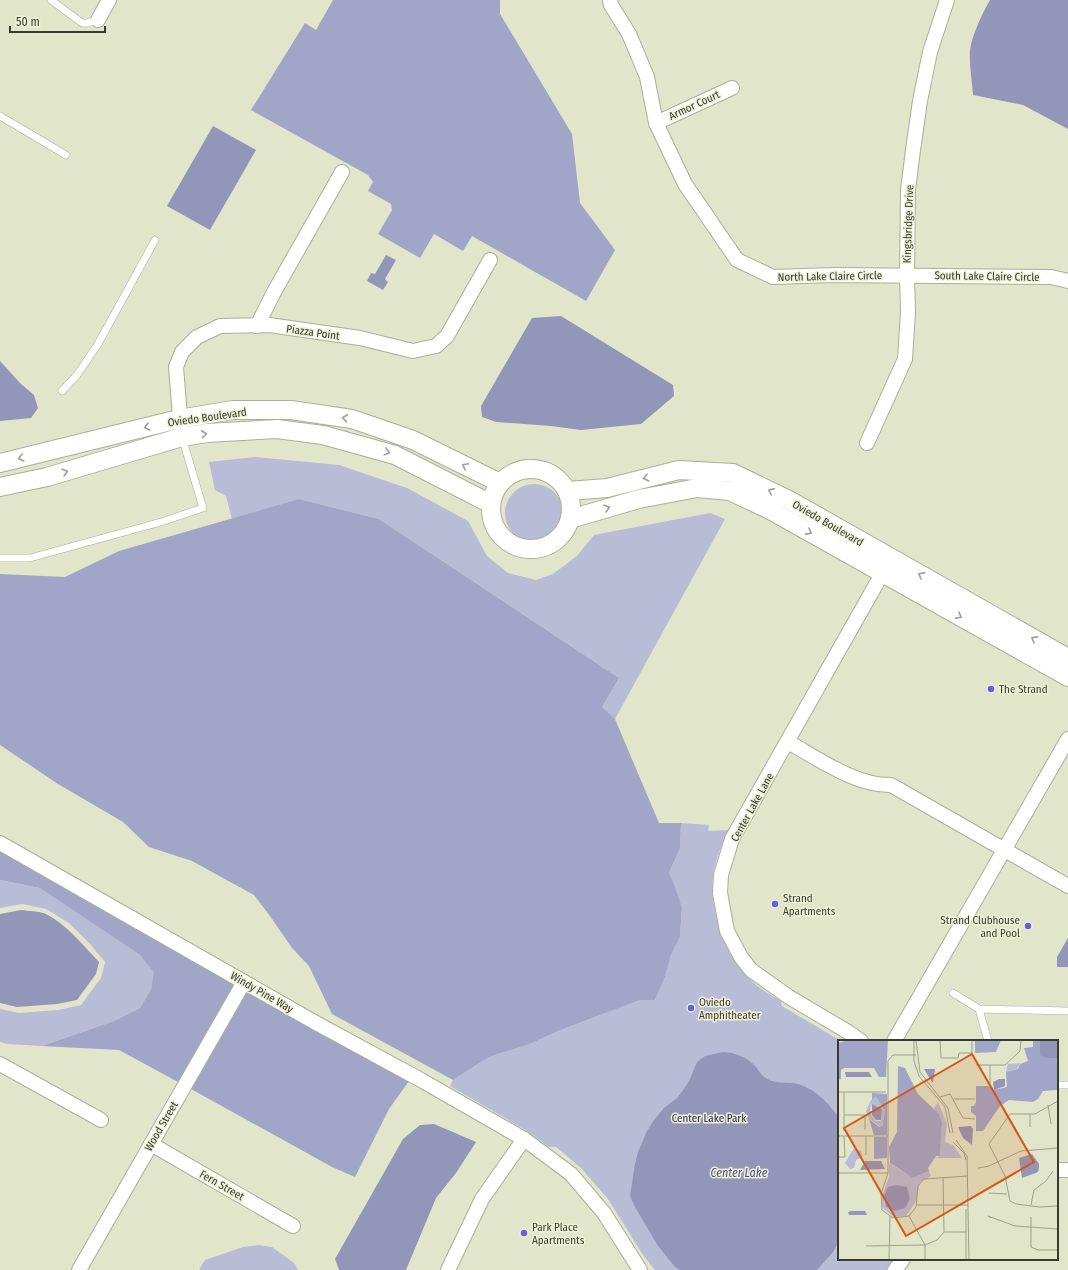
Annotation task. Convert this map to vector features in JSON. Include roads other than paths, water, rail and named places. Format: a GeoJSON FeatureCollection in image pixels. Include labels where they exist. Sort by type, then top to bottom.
{"type":"FeatureCollection","features":[{"type":"Feature","properties":{"kind":"street"},"geometry":{"type":"LineString","coordinates":[[98,20],[109,0]]}},
{"type":"Feature","properties":{"kind":"street","name":"North Lake Claire Circle"},"geometry":{"type":"LineString","coordinates":[[610,0],[611,5],[629,34],[646,77],[656,123],[685,184],[737,260],[773,277],[906,275]]}},
{"type":"Feature","properties":{"kind":"street","name":"Kingsbridge Drive"},"geometry":{"type":"LineString","coordinates":[[867,443],[905,359],[908,312],[906,275],[908,190],[920,101],[930,52],[947,0]]}},
{"type":"Feature","properties":{"kind":"street","name":"Armor Court"},"geometry":{"type":"LineString","coordinates":[[656,123],[732,88]]}},
{"type":"Feature","properties":{"kind":"street"},"geometry":{"type":"LineString","coordinates":[[257,326],[274,292],[342,172]]}},
{"type":"Feature","properties":{"kind":"street","name":"Piazza Point"},"geometry":{"type":"LineString","coordinates":[[182,437],[179,419],[176,367],[182,352],[197,337],[220,326],[270,325],[360,338],[413,351],[436,346],[447,336],[490,260]]}},
{"type":"Feature","properties":{"kind":"street","name":"South Lake Claire Circle"},"geometry":{"type":"LineString","coordinates":[[906,275],[1051,277],[1068,281]]}},
{"type":"Feature","properties":{"kind":"street","name":"Oviedo Boulevard"},"geometry":{"type":"LineString","coordinates":[[0,463],[179,419],[234,410],[291,410],[352,419],[413,440],[500,483]]}},
{"type":"Feature","properties":{"kind":"street","name":"Oviedo Boulevard"},"geometry":{"type":"LineString","coordinates":[[0,487],[47,477],[182,437],[277,429],[323,435],[395,455],[491,504]]}},
{"type":"Feature","properties":{"kind":"street"},"geometry":{"type":"LineString","coordinates":[[526,468],[542,470],[557,478],[568,491],[572,507],[569,524],[559,538],[545,547],[528,550],[511,545],[498,534],[491,518],[491,502],[497,486],[510,474],[526,468]]}},
{"type":"Feature","properties":{"kind":"street","name":"Oviedo Boulevard"},"geometry":{"type":"LineString","coordinates":[[568,491],[606,488],[679,470],[733,473],[789,500],[886,565],[1068,677]]}},
{"type":"Feature","properties":{"kind":"street","name":"Oviedo Boulevard"},"geometry":{"type":"LineString","coordinates":[[570,519],[639,499],[697,488],[730,491],[886,565],[1068,658]]}},
{"type":"Feature","properties":{"kind":"street","name":"Center Lake Lane"},"geometry":{"type":"LineString","coordinates":[[860,1040],[789,997],[751,970],[727,930],[720,893],[721,875],[732,839],[788,742],[886,565]]}},
{"type":"Feature","properties":{"kind":"street"},"geometry":{"type":"LineString","coordinates":[[895,1040],[1068,738]]}},
{"type":"Feature","properties":{"kind":"street"},"geometry":{"type":"LineString","coordinates":[[788,742],[858,778],[880,785],[890,785],[1068,886]]}},
{"type":"Feature","properties":{"kind":"street","name":"Windy Pine Way"},"geometry":{"type":"LineString","coordinates":[[0,843],[524,1139]]}},
{"type":"Feature","properties":{"kind":"street","name":"Wood Street"},"geometry":{"type":"LineString","coordinates":[[79,1270],[244,982]]}},
{"type":"Feature","properties":{"kind":"street"},"geometry":{"type":"LineString","coordinates":[[0,1064],[101,1120]]}},
{"type":"Feature","properties":{"kind":"street"},"geometry":{"type":"LineString","coordinates":[[448,1270],[482,1199],[524,1139],[571,1174],[604,1213],[640,1270]]}},
{"type":"Feature","properties":{"kind":"street","name":"Fern Street"},"geometry":{"type":"LineString","coordinates":[[151,1144],[293,1226]]}},
{"type":"Feature","properties":{"kind":"street"},"geometry":{"type":"LineString","coordinates":[[895,1270],[901,1260]]}},
{"type":"Feature","properties":{"kind":"lane"},"geometry":{"type":"LineString","coordinates":[[51,0],[82,23],[98,20]]}},
{"type":"Feature","properties":{"kind":"lane"},"geometry":{"type":"LineString","coordinates":[[0,116],[66,155]]}},
{"type":"Feature","properties":{"kind":"lane"},"geometry":{"type":"LineString","coordinates":[[62,391],[77,375],[98,344],[156,240]]}},
{"type":"Feature","properties":{"kind":"lane"},"geometry":{"type":"LineString","coordinates":[[0,558],[30,558],[161,522],[203,508],[182,437]]}},
{"type":"Feature","properties":{"kind":"lane"},"geometry":{"type":"LineString","coordinates":[[954,993],[979,1009],[1068,1011]]}},
{"type":"Feature","properties":{"kind":"lane"},"geometry":{"type":"LineString","coordinates":[[979,1009],[988,1040]]}},
{"type":"Feature","properties":{"kind":"water"},"geometry":{"type":"Polygon","coordinates":[[[990,0],[1068,0],[1068,129],[1023,105],[973,95],[970,50],[978,25],[990,0]]]}},
{"type":"Feature","properties":{"kind":"water"},"geometry":{"type":"Polygon","coordinates":[[[213,126],[256,150],[210,230],[167,206],[213,126]]]}},
{"type":"Feature","properties":{"kind":"water"},"geometry":{"type":"Polygon","coordinates":[[[386,255],[396,260],[385,279],[388,282],[383,290],[367,281],[371,273],[375,274],[386,255]]]}},
{"type":"Feature","properties":{"kind":"water"},"geometry":{"type":"Polygon","coordinates":[[[561,316],[673,385],[674,396],[641,424],[581,430],[496,422],[482,417],[481,406],[532,318],[561,316]]]}},
{"type":"Feature","properties":{"kind":"water"},"geometry":{"type":"Polygon","coordinates":[[[0,361],[21,384],[34,395],[38,408],[31,418],[0,421],[0,361]]]}},
{"type":"Feature","properties":{"kind":"water"},"geometry":{"type":"Polygon","coordinates":[[[21,910],[43,913],[61,923],[99,962],[96,974],[77,1000],[57,1004],[17,1007],[0,1003],[0,914],[21,910]]]}},
{"type":"Feature","properties":{"kind":"water"},"geometry":{"type":"Polygon","coordinates":[[[1068,938],[1068,967],[1057,967],[1057,957],[1068,938]]]}},
{"type":"Feature","properties":{"kind":"water","name":"Center Lake"},"geometry":{"type":"Polygon","coordinates":[[[723,1052],[732,1053],[745,1058],[769,1080],[793,1083],[814,1091],[825,1101],[838,1117],[838,1243],[833,1252],[817,1270],[680,1270],[675,1267],[658,1246],[635,1207],[630,1196],[635,1164],[638,1152],[647,1131],[664,1108],[677,1098],[684,1089],[697,1062],[705,1056],[723,1052]]]}},
{"type":"Feature","properties":{"kind":"water"},"geometry":{"type":"Polygon","coordinates":[[[434,1124],[476,1142],[456,1173],[436,1198],[406,1270],[339,1270],[335,1259],[403,1139],[420,1125],[434,1124]]]}},
{"type":"Feature","properties":{"kind":"place","name":"The Strand"},"geometry":{"type":"Point","coordinates":[991,689]}},
{"type":"Feature","properties":{"kind":"place","name":"Strand Apartments"},"geometry":{"type":"Point","coordinates":[775,904]}},
{"type":"Feature","properties":{"kind":"place","name":"Strand Clubhouse and Pool"},"geometry":{"type":"Point","coordinates":[1028,926]}},
{"type":"Feature","properties":{"kind":"place","name":"Oviedo Amphitheater"},"geometry":{"type":"Point","coordinates":[691,1008]}},
{"type":"Feature","properties":{"kind":"place","name":"Park Place Apartments"},"geometry":{"type":"Point","coordinates":[524,1233]}},
{"type":"Feature","properties":{"kind":"park label","name":"Center Lake Park"},"geometry":{"type":"Point","coordinates":[709,1118]}}]}
